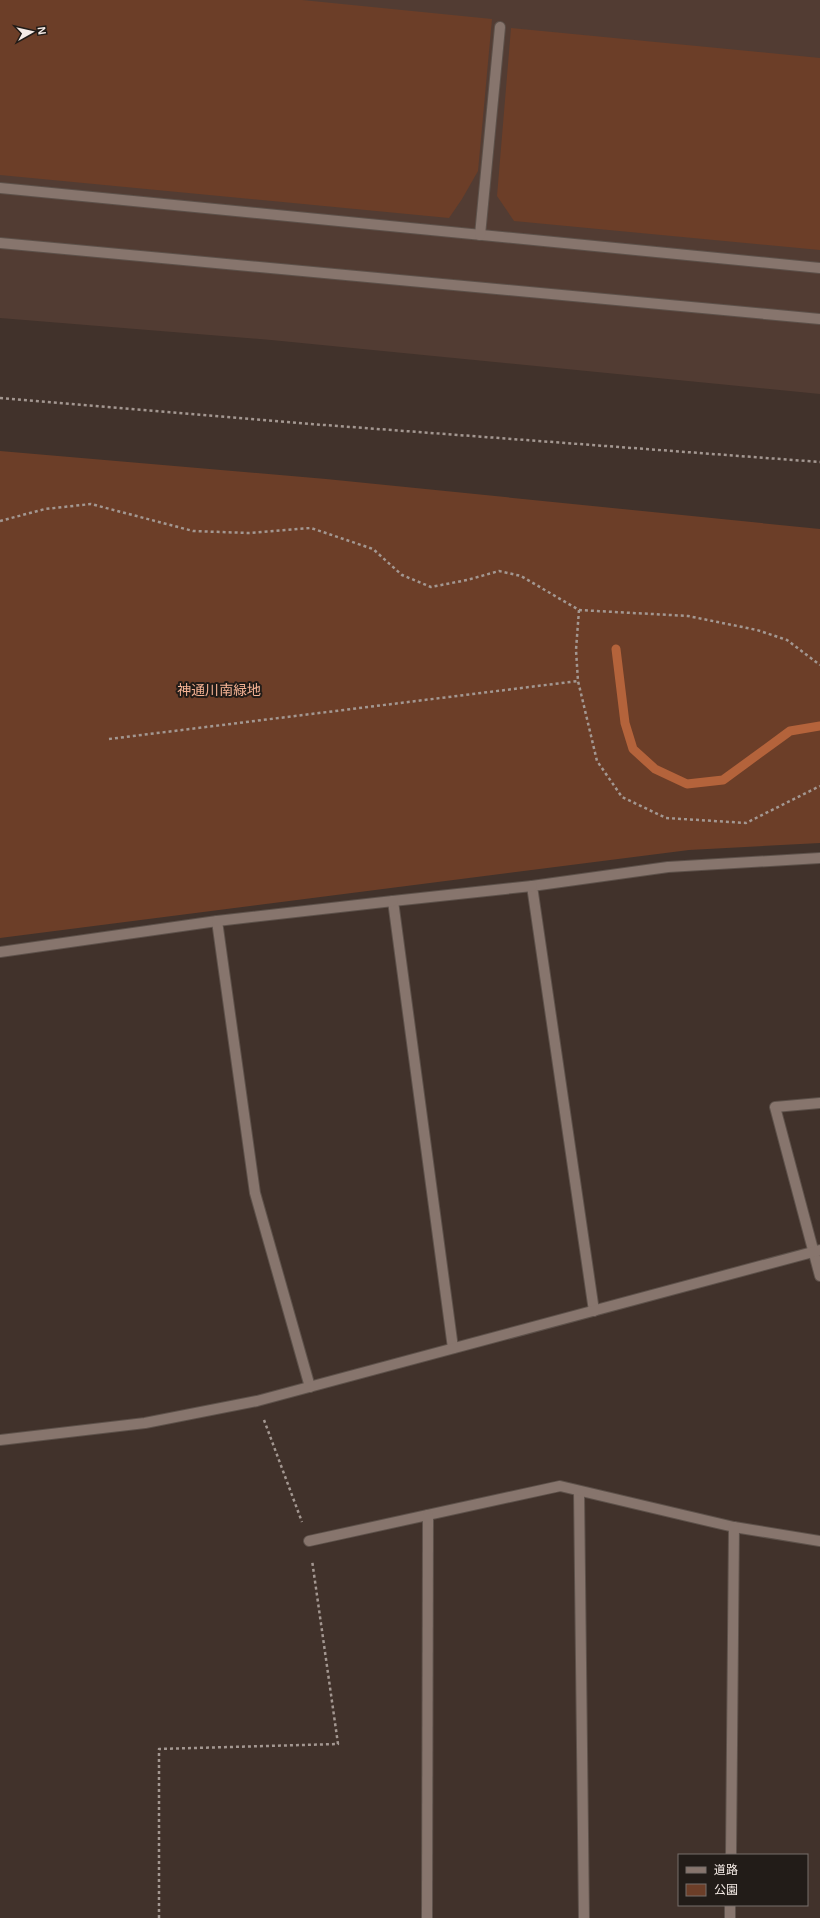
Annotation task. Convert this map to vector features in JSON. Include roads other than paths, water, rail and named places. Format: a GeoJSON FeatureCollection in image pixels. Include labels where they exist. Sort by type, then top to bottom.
{"type":"FeatureCollection","features":[{"type":"Feature","properties":{"kind":"street"},"geometry":{"type":"LineString","coordinates":[[480,235],[500,27]]}},
{"type":"Feature","properties":{"kind":"street"},"geometry":{"type":"LineString","coordinates":[[0,188],[820,268]]}},
{"type":"Feature","properties":{"kind":"street"},"geometry":{"type":"LineString","coordinates":[[0,243],[820,319]]}},
{"type":"Feature","properties":{"kind":"street"},"geometry":{"type":"LineString","coordinates":[[0,952],[217,922],[532,886],[668,867],[820,858]]}},
{"type":"Feature","properties":{"kind":"street"},"geometry":{"type":"LineString","coordinates":[[532,886],[594,1311]]}},
{"type":"Feature","properties":{"kind":"street"},"geometry":{"type":"LineString","coordinates":[[393,901],[453,1348]]}},
{"type":"Feature","properties":{"kind":"street"},"geometry":{"type":"LineString","coordinates":[[217,922],[255,1193],[310,1387]]}},
{"type":"Feature","properties":{"kind":"street"},"geometry":{"type":"LineString","coordinates":[[820,1103],[775,1107],[817,1251],[820,1276]]}},
{"type":"Feature","properties":{"kind":"street"},"geometry":{"type":"LineString","coordinates":[[0,1440],[145,1422],[257,1401],[817,1251]]}},
{"type":"Feature","properties":{"kind":"street"},"geometry":{"type":"LineString","coordinates":[[309,1541],[560,1486],[734,1526],[820,1541]]}},
{"type":"Feature","properties":{"kind":"street"},"geometry":{"type":"LineString","coordinates":[[579,1491],[584,1918]]}},
{"type":"Feature","properties":{"kind":"street"},"geometry":{"type":"LineString","coordinates":[[427,1918],[428,1515]]}},
{"type":"Feature","properties":{"kind":"street"},"geometry":{"type":"LineString","coordinates":[[731,1854],[734,1526]]}},
{"type":"Feature","properties":{"kind":"street"},"geometry":{"type":"LineString","coordinates":[[730,1906],[730,1918]]}},
{"type":"Feature","properties":{"kind":"waterway"},"geometry":{"type":"LineString","coordinates":[[616,649],[625,723],[633,749],[655,769],[687,784],[723,780],[790,731],[820,726]]}},
{"type":"Feature","properties":{"kind":"park label","name":"神通川南緑地"},"geometry":{"type":"Point","coordinates":[219,690]}}]}
